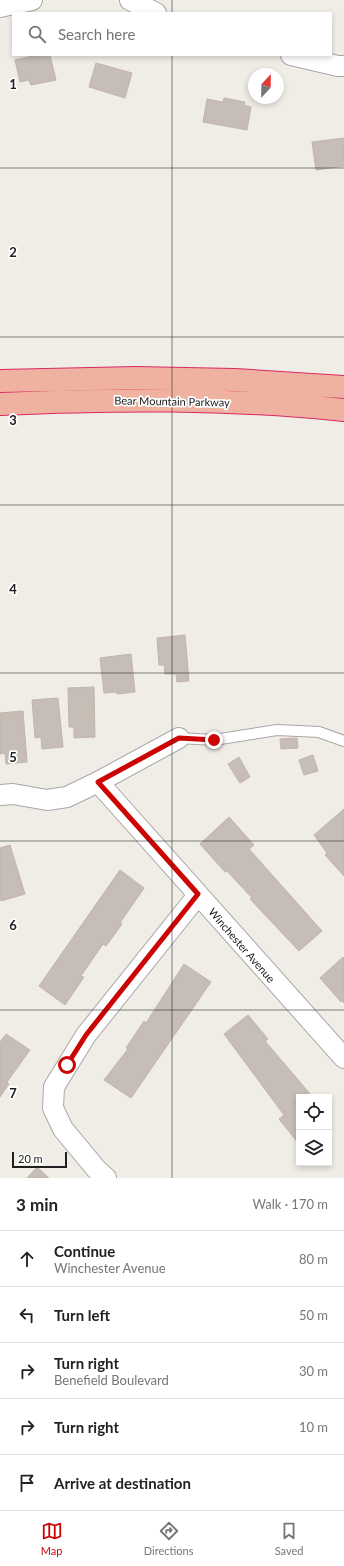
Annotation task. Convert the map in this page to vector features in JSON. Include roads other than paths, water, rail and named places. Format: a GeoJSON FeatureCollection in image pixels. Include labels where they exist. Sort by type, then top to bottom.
{"type":"FeatureCollection","features":[{"type":"Feature","properties":{"kind":"highway","name":"Bear Mountain Parkway"},"geometry":{"type":"LineString","coordinates":[[0,381],[144,378],[235,380],[344,387]]}},
{"type":"Feature","properties":{"kind":"highway","name":"Bear Mountain Parkway"},"geometry":{"type":"LineString","coordinates":[[0,404],[113,400],[182,400],[254,403],[344,410]]}},
{"type":"Feature","properties":{"kind":"street"},"geometry":{"type":"LineString","coordinates":[[0,7],[32,0]]}},
{"type":"Feature","properties":{"kind":"street"},"geometry":{"type":"LineString","coordinates":[[130,0],[154,12]]}},
{"type":"Feature","properties":{"kind":"street"},"geometry":{"type":"LineString","coordinates":[[295,56],[338,66],[344,66]]}},
{"type":"Feature","properties":{"kind":"street"},"geometry":{"type":"LineString","coordinates":[[0,795],[13,794],[47,800],[67,797],[179,738]]}},
{"type":"Feature","properties":{"kind":"street","name":"Winchester Avenue"},"geometry":{"type":"LineString","coordinates":[[98,782],[344,1058]]}},
{"type":"Feature","properties":{"kind":"street"},"geometry":{"type":"LineString","coordinates":[[106,1178],[97,1170],[63,1129],[53,1108],[54,1088],[86,1035],[198,894]]}},
{"type":"Feature","properties":{"kind":"lane"},"geometry":{"type":"LineString","coordinates":[[179,738],[214,740],[277,730],[320,732],[344,741]]}}]}
